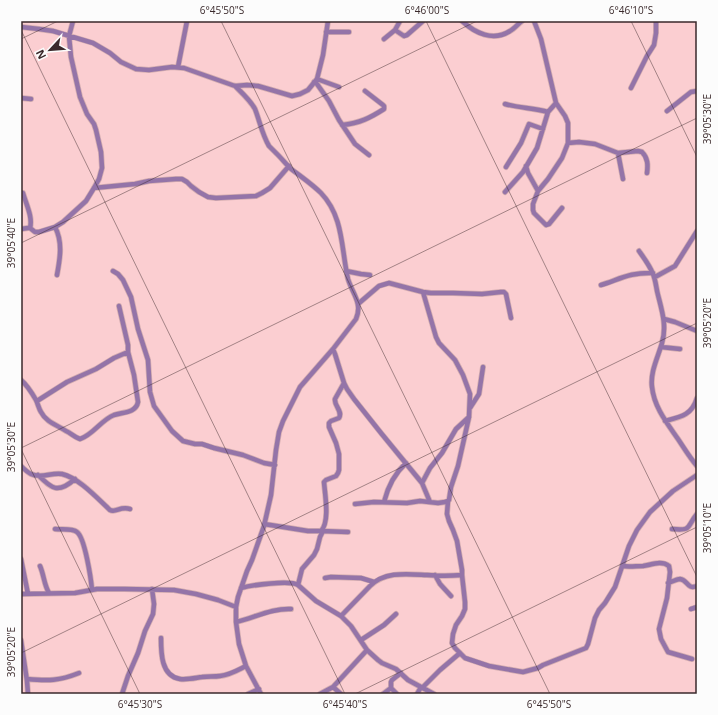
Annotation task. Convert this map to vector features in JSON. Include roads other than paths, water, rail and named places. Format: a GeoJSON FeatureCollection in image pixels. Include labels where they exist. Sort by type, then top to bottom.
{"type":"FeatureCollection","features":[{"type":"Feature","properties":{"kind":"street"},"geometry":{"type":"LineString","coordinates":[[21,229],[30,228],[35,232],[39,232],[55,227],[63,222],[86,201],[99,179],[102,168],[101,152],[94,124],[87,114],[80,97],[71,57],[69,36],[73,21]]}},
{"type":"Feature","properties":{"kind":"street"},"geometry":{"type":"LineString","coordinates":[[178,67],[187,21]]}},
{"type":"Feature","properties":{"kind":"street"},"geometry":{"type":"LineString","coordinates":[[21,27],[46,30],[93,43],[110,53],[121,62],[136,70],[178,67],[236,86],[258,86],[292,96],[308,90],[316,80],[323,54],[328,21]]}},
{"type":"Feature","properties":{"kind":"street"},"geometry":{"type":"LineString","coordinates":[[384,40],[395,30],[400,21]]}},
{"type":"Feature","properties":{"kind":"street"},"geometry":{"type":"LineString","coordinates":[[395,30],[404,36],[423,21]]}},
{"type":"Feature","properties":{"kind":"street"},"geometry":{"type":"LineString","coordinates":[[462,21],[469,27],[489,36],[504,34],[511,31],[522,21]]}},
{"type":"Feature","properties":{"kind":"street"},"geometry":{"type":"LineString","coordinates":[[534,21],[541,39],[556,103],[568,123],[568,143],[562,158],[538,191],[533,204],[533,210],[546,225],[549,224],[562,208]]}},
{"type":"Feature","properties":{"kind":"street"},"geometry":{"type":"LineString","coordinates":[[631,88],[654,45],[656,21]]}},
{"type":"Feature","properties":{"kind":"street"},"geometry":{"type":"LineString","coordinates":[[326,32],[349,32]]}},
{"type":"Feature","properties":{"kind":"street"},"geometry":{"type":"LineString","coordinates":[[316,80],[339,87]]}},
{"type":"Feature","properties":{"kind":"street"},"geometry":{"type":"LineString","coordinates":[[316,80],[317,84],[323,91],[342,125],[355,144],[368,155]]}},
{"type":"Feature","properties":{"kind":"street"},"geometry":{"type":"LineString","coordinates":[[236,86],[254,109],[270,147],[288,166],[320,192],[331,207],[339,224],[346,271],[358,304],[358,314],[356,319],[300,387],[283,421],[276,450],[271,495],[264,524],[238,596],[236,622],[239,644],[246,666],[261,694]]}},
{"type":"Feature","properties":{"kind":"street"},"geometry":{"type":"LineString","coordinates":[[342,125],[363,121],[374,116],[384,108],[383,105],[365,91]]}},
{"type":"Feature","properties":{"kind":"street"},"geometry":{"type":"LineString","coordinates":[[667,111],[691,92],[697,91]]}},
{"type":"Feature","properties":{"kind":"street"},"geometry":{"type":"LineString","coordinates":[[21,98],[31,99]]}},
{"type":"Feature","properties":{"kind":"street"},"geometry":{"type":"LineString","coordinates":[[505,192],[523,172],[537,148],[548,112],[556,103]]}},
{"type":"Feature","properties":{"kind":"street"},"geometry":{"type":"LineString","coordinates":[[505,104],[548,112]]}},
{"type":"Feature","properties":{"kind":"street"},"geometry":{"type":"LineString","coordinates":[[506,167],[521,143],[529,124],[543,129]]}},
{"type":"Feature","properties":{"kind":"street"},"geometry":{"type":"LineString","coordinates":[[568,143],[579,142],[595,144],[618,153],[642,152],[646,156],[647,160],[647,173]]}},
{"type":"Feature","properties":{"kind":"street"},"geometry":{"type":"LineString","coordinates":[[618,153],[623,179]]}},
{"type":"Feature","properties":{"kind":"street"},"geometry":{"type":"LineString","coordinates":[[94,188],[135,184],[148,181],[182,179],[208,197],[256,196],[270,188],[288,166]]}},
{"type":"Feature","properties":{"kind":"street"},"geometry":{"type":"LineString","coordinates":[[526,166],[528,173],[538,191]]}},
{"type":"Feature","properties":{"kind":"street"},"geometry":{"type":"LineString","coordinates":[[23,193],[30,214],[30,228]]}},
{"type":"Feature","properties":{"kind":"street"},"geometry":{"type":"LineString","coordinates":[[55,227],[58,232],[60,248],[57,275]]}},
{"type":"Feature","properties":{"kind":"street"},"geometry":{"type":"LineString","coordinates":[[600,286],[630,274],[640,273],[654,275],[674,266],[697,231]]}},
{"type":"Feature","properties":{"kind":"street"},"geometry":{"type":"LineString","coordinates":[[639,251],[654,275],[665,327],[661,348],[653,374],[652,387],[656,403],[665,421],[697,466]]}},
{"type":"Feature","properties":{"kind":"street"},"geometry":{"type":"LineString","coordinates":[[113,271],[123,280],[131,297],[138,329],[148,360],[150,392],[154,406],[172,431],[183,441],[194,444],[202,444],[275,465]]}},
{"type":"Feature","properties":{"kind":"street"},"geometry":{"type":"LineString","coordinates":[[346,271],[370,275]]}},
{"type":"Feature","properties":{"kind":"street"},"geometry":{"type":"LineString","coordinates":[[358,304],[379,286],[389,283],[423,292],[482,294],[504,292],[506,294],[510,318]]}},
{"type":"Feature","properties":{"kind":"street"},"geometry":{"type":"LineString","coordinates":[[423,292],[436,337],[439,343],[455,360],[470,391],[469,417],[458,466],[451,487],[447,514],[457,541],[465,602],[465,609],[456,625],[452,643],[465,658],[490,666],[523,672],[538,668],[586,648],[595,618],[615,586],[629,546],[637,530],[650,512],[673,491],[697,475]]}},
{"type":"Feature","properties":{"kind":"street"},"geometry":{"type":"LineString","coordinates":[[21,380],[26,384],[45,418],[74,437],[80,439],[84,438],[108,419],[128,412],[135,407],[138,404],[134,375],[119,306]]}},
{"type":"Feature","properties":{"kind":"street"},"geometry":{"type":"LineString","coordinates":[[664,319],[676,322],[697,331]]}},
{"type":"Feature","properties":{"kind":"street"},"geometry":{"type":"LineString","coordinates":[[333,348],[344,383],[354,399],[422,483],[430,502]]}},
{"type":"Feature","properties":{"kind":"street"},"geometry":{"type":"LineString","coordinates":[[661,348],[680,349]]}},
{"type":"Feature","properties":{"kind":"street"},"geometry":{"type":"LineString","coordinates":[[36,401],[67,382],[128,352]]}},
{"type":"Feature","properties":{"kind":"street"},"geometry":{"type":"LineString","coordinates":[[470,408],[479,394],[482,367]]}},
{"type":"Feature","properties":{"kind":"street"},"geometry":{"type":"LineString","coordinates":[[298,585],[302,569],[314,555],[327,520],[324,482],[336,476],[339,470],[339,454],[334,436],[329,427],[329,423],[341,416],[334,401],[344,383]]}},
{"type":"Feature","properties":{"kind":"street"},"geometry":{"type":"LineString","coordinates":[[665,421],[689,412],[694,407],[697,398]]}},
{"type":"Feature","properties":{"kind":"street"},"geometry":{"type":"LineString","coordinates":[[422,483],[430,468],[442,453],[456,429],[469,417]]}},
{"type":"Feature","properties":{"kind":"street"},"geometry":{"type":"LineString","coordinates":[[384,502],[392,479],[406,463]]}},
{"type":"Feature","properties":{"kind":"street"},"geometry":{"type":"LineString","coordinates":[[21,466],[32,474],[38,476],[61,474],[74,480],[82,484],[110,510],[115,511],[120,508],[130,509]]}},
{"type":"Feature","properties":{"kind":"street"},"geometry":{"type":"LineString","coordinates":[[38,476],[49,486],[55,488],[65,487],[74,480]]}},
{"type":"Feature","properties":{"kind":"street"},"geometry":{"type":"LineString","coordinates":[[355,504],[384,502],[407,503],[420,501],[438,503],[448,501]]}},
{"type":"Feature","properties":{"kind":"street"},"geometry":{"type":"LineString","coordinates":[[672,529],[687,529],[697,514]]}},
{"type":"Feature","properties":{"kind":"street"},"geometry":{"type":"LineString","coordinates":[[264,524],[308,531],[348,532]]}},
{"type":"Feature","properties":{"kind":"street"},"geometry":{"type":"LineString","coordinates":[[55,529],[74,530],[82,539],[88,562],[92,590]]}},
{"type":"Feature","properties":{"kind":"street"},"geometry":{"type":"LineString","coordinates":[[21,559],[28,594]]}},
{"type":"Feature","properties":{"kind":"street"},"geometry":{"type":"LineString","coordinates":[[622,566],[644,566],[659,563],[669,566],[667,598],[659,629],[661,639],[668,652],[692,659]]}},
{"type":"Feature","properties":{"kind":"street"},"geometry":{"type":"LineString","coordinates":[[40,566],[49,593]]}},
{"type":"Feature","properties":{"kind":"street"},"geometry":{"type":"LineString","coordinates":[[341,616],[374,582],[381,577],[413,573],[435,576],[462,575]]}},
{"type":"Feature","properties":{"kind":"street"},"geometry":{"type":"LineString","coordinates":[[435,576],[451,596]]}},
{"type":"Feature","properties":{"kind":"street"},"geometry":{"type":"LineString","coordinates":[[325,578],[361,578],[374,582]]}},
{"type":"Feature","properties":{"kind":"street"},"geometry":{"type":"LineString","coordinates":[[668,583],[682,579],[690,587],[694,588],[697,586]]}},
{"type":"Feature","properties":{"kind":"street"},"geometry":{"type":"LineString","coordinates":[[241,588],[256,584],[295,583],[316,601],[341,616],[351,626],[367,650],[382,663],[396,669],[408,680],[434,694]]}},
{"type":"Feature","properties":{"kind":"street"},"geometry":{"type":"LineString","coordinates":[[21,594],[76,593],[92,590],[124,589],[174,590],[218,600],[236,607]]}},
{"type":"Feature","properties":{"kind":"street"},"geometry":{"type":"LineString","coordinates":[[122,694],[145,631],[153,614],[154,604],[152,589]]}},
{"type":"Feature","properties":{"kind":"street"},"geometry":{"type":"LineString","coordinates":[[691,609],[697,607]]}},
{"type":"Feature","properties":{"kind":"street"},"geometry":{"type":"LineString","coordinates":[[236,622],[279,609],[291,609]]}},
{"type":"Feature","properties":{"kind":"street"},"geometry":{"type":"LineString","coordinates":[[361,640],[384,625],[396,614]]}},
{"type":"Feature","properties":{"kind":"street"},"geometry":{"type":"LineString","coordinates":[[161,638],[163,664],[169,674],[180,679],[220,676],[229,674],[246,666]]}},
{"type":"Feature","properties":{"kind":"street"},"geometry":{"type":"LineString","coordinates":[[21,640],[28,694]]}},
{"type":"Feature","properties":{"kind":"street"},"geometry":{"type":"LineString","coordinates":[[320,694],[333,687],[367,650]]}},
{"type":"Feature","properties":{"kind":"street"},"geometry":{"type":"LineString","coordinates":[[417,694],[421,688],[460,653]]}},
{"type":"Feature","properties":{"kind":"street"},"geometry":{"type":"LineString","coordinates":[[21,681],[56,680],[79,673]]}},
{"type":"Feature","properties":{"kind":"street"},"geometry":{"type":"LineString","coordinates":[[397,694],[391,688],[391,682],[401,673]]}},
{"type":"Feature","properties":{"kind":"street"},"geometry":{"type":"LineString","coordinates":[[333,687],[341,694]]}},
{"type":"Feature","properties":{"kind":"street"},"geometry":{"type":"LineString","coordinates":[[384,694],[391,688]]}},
{"type":"Feature","properties":{"kind":"street"},"geometry":{"type":"LineString","coordinates":[[248,694],[259,689]]}}]}
